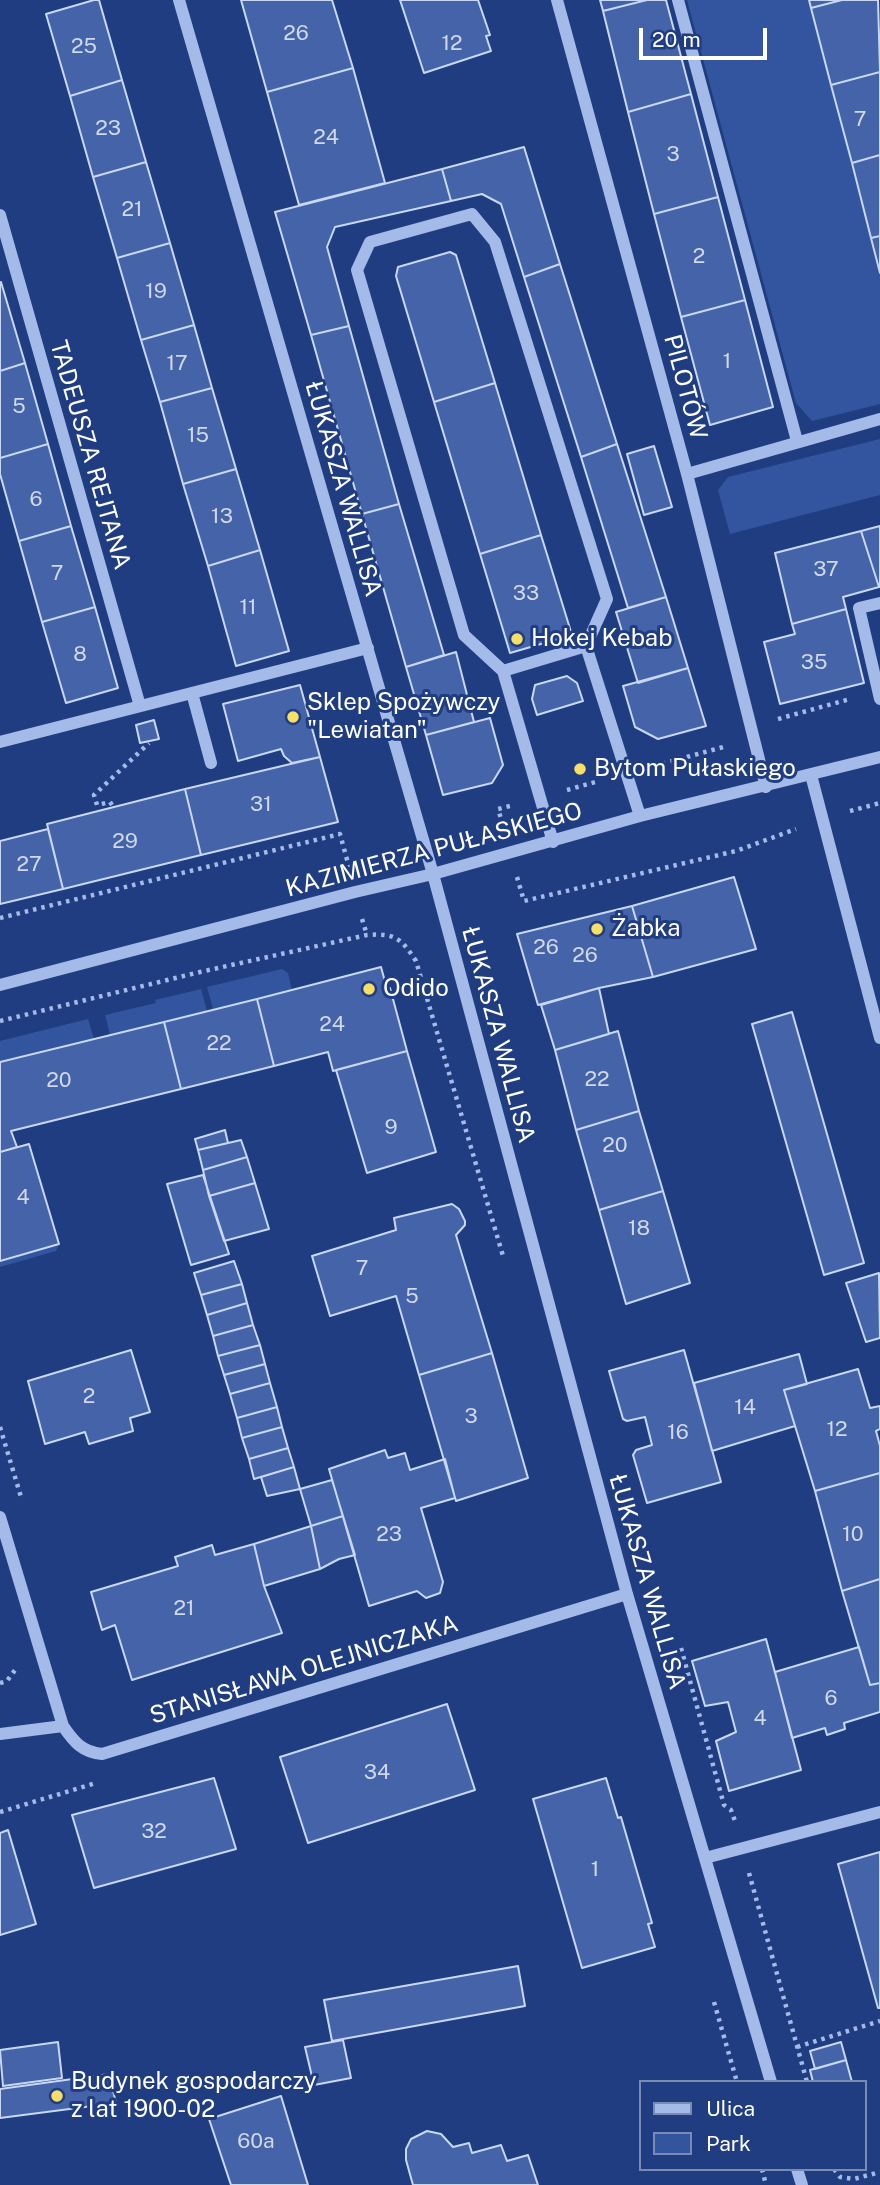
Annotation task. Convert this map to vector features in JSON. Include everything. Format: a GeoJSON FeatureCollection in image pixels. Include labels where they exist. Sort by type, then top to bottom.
{"type":"FeatureCollection","features":[{"type":"Feature","properties":{"kind":"street","name":"ŁUKASZA WALLISA"},"geometry":{"type":"LineString","coordinates":[[180,0],[433,874],[627,1594],[770,2080]]}},
{"type":"Feature","properties":{"kind":"street","name":"PILOTÓW"},"geometry":{"type":"LineString","coordinates":[[557,0],[687,474],[766,787]]}},
{"type":"Feature","properties":{"kind":"street"},"geometry":{"type":"LineString","coordinates":[[678,0],[797,442]]}},
{"type":"Feature","properties":{"kind":"street"},"geometry":{"type":"LineString","coordinates":[[553,842],[503,671],[464,635],[358,271],[370,242],[472,214],[495,242],[607,599],[586,646],[640,816]]}},
{"type":"Feature","properties":{"kind":"street","name":"TADEUSZA REJTANA"},"geometry":{"type":"LineString","coordinates":[[0,215],[140,706]]}},
{"type":"Feature","properties":{"kind":"street"},"geometry":{"type":"LineString","coordinates":[[687,474],[880,419]]}},
{"type":"Feature","properties":{"kind":"street"},"geometry":{"type":"LineString","coordinates":[[880,603],[859,608],[880,699]]}},
{"type":"Feature","properties":{"kind":"street"},"geometry":{"type":"LineString","coordinates":[[503,671],[586,646]]}},
{"type":"Feature","properties":{"kind":"street"},"geometry":{"type":"LineString","coordinates":[[0,742],[368,648]]}},
{"type":"Feature","properties":{"kind":"street"},"geometry":{"type":"LineString","coordinates":[[192,693],[211,763]]}},
{"type":"Feature","properties":{"kind":"street","name":"KAZIMIERZA PUŁASKIEGO"},"geometry":{"type":"LineString","coordinates":[[0,985],[433,874],[640,816],[880,757]]}},
{"type":"Feature","properties":{"kind":"street"},"geometry":{"type":"LineString","coordinates":[[811,775],[880,1038]]}},
{"type":"Feature","properties":{"kind":"street"},"geometry":{"type":"LineString","coordinates":[[0,1517],[63,1726],[0,1734]]}},
{"type":"Feature","properties":{"kind":"street","name":"STANISŁAWA OLEJNICZAKA"},"geometry":{"type":"LineString","coordinates":[[63,1726],[75,1744],[89,1752],[102,1754],[627,1594]]}},
{"type":"Feature","properties":{"kind":"street"},"geometry":{"type":"LineString","coordinates":[[705,1857],[880,1812]]}},
{"type":"Feature","properties":{"kind":"path"},"geometry":{"type":"LineString","coordinates":[[111,805],[110,802],[97,805],[94,795],[149,743]]}},
{"type":"Feature","properties":{"kind":"path"},"geometry":{"type":"LineString","coordinates":[[0,918],[340,834],[367,935]]}},
{"type":"Feature","properties":{"kind":"path"},"geometry":{"type":"LineString","coordinates":[[0,1021],[367,935],[382,934],[398,938],[416,961],[505,1263]]}},
{"type":"Feature","properties":{"kind":"path"},"geometry":{"type":"LineString","coordinates":[[0,1427],[22,1499]]}},
{"type":"Feature","properties":{"kind":"path"},"geometry":{"type":"LineString","coordinates":[[681,1648],[724,1805],[731,1810],[806,2080]]}},
{"type":"Feature","properties":{"kind":"path"},"geometry":{"type":"LineString","coordinates":[[0,1812],[102,1781]]}},
{"type":"Feature","properties":{"kind":"path"},"geometry":{"type":"LineString","coordinates":[[714,2001],[736,2080]]}},
{"type":"Feature","properties":{"kind":"path"},"geometry":{"type":"LineString","coordinates":[[797,2047],[880,2021]]}},
{"type":"Feature","properties":{"kind":"path"},"geometry":{"type":"LineString","coordinates":[[836,2171],[840,2177],[854,2179],[880,2172]]}},
{"type":"Feature","properties":{"kind":"green space"},"geometry":{"type":"Polygon","coordinates":[[[687,0],[809,0],[880,272],[880,404],[812,421],[796,403],[687,0]]]}},
{"type":"Feature","properties":{"kind":"green space"},"geometry":{"type":"Polygon","coordinates":[[[880,439],[880,495],[730,534],[718,490],[728,477],[880,439]]]}},
{"type":"Feature","properties":{"kind":"green space"},"geometry":{"type":"Polygon","coordinates":[[[282,969],[288,973],[292,990],[213,1009],[207,987],[282,969]]]}},
{"type":"Feature","properties":{"kind":"green space"},"geometry":{"type":"Polygon","coordinates":[[[201,989],[207,1011],[110,1035],[105,1015],[201,989]]]}},
{"type":"Feature","properties":{"kind":"green space"},"geometry":{"type":"Polygon","coordinates":[[[88,1019],[94,1039],[0,1062],[0,1041],[88,1019]]]}},
{"type":"Feature","properties":{"kind":"green space"},"geometry":{"type":"Polygon","coordinates":[[[59,1244],[56,1251],[0,1267],[0,1261],[59,1244]]]}},
{"type":"Feature","properties":{"kind":"building"},"geometry":{"type":"Polygon","coordinates":[[[99,0],[122,80],[70,96],[46,14],[99,0]]]}},
{"type":"Feature","properties":{"kind":"building"},"geometry":{"type":"Polygon","coordinates":[[[241,0],[332,0],[353,68],[267,92],[241,0]]]}},
{"type":"Feature","properties":{"kind":"building"},"geometry":{"type":"Polygon","coordinates":[[[400,0],[478,0],[490,35],[486,36],[491,51],[424,73],[400,0]]]}},
{"type":"Feature","properties":{"kind":"building"},"geometry":{"type":"Polygon","coordinates":[[[600,0],[647,0],[603,11],[600,0]]]}},
{"type":"Feature","properties":{"kind":"building"},"geometry":{"type":"Polygon","coordinates":[[[647,0],[666,0],[691,94],[628,112],[603,11],[647,0]]]}},
{"type":"Feature","properties":{"kind":"building"},"geometry":{"type":"Polygon","coordinates":[[[809,0],[842,0],[811,8],[809,0]]]}},
{"type":"Feature","properties":{"kind":"building"},"geometry":{"type":"Polygon","coordinates":[[[842,0],[878,0],[880,72],[831,85],[811,8],[842,0]]]}},
{"type":"Feature","properties":{"kind":"building"},"geometry":{"type":"Polygon","coordinates":[[[353,68],[385,183],[299,205],[267,92],[353,68]]]}},
{"type":"Feature","properties":{"kind":"building"},"geometry":{"type":"Polygon","coordinates":[[[880,72],[880,155],[852,163],[831,85],[880,72]]]}},
{"type":"Feature","properties":{"kind":"building"},"geometry":{"type":"Polygon","coordinates":[[[122,80],[146,162],[93,177],[70,96],[122,80]]]}},
{"type":"Feature","properties":{"kind":"building"},"geometry":{"type":"Polygon","coordinates":[[[691,94],[718,197],[654,214],[628,112],[691,94]]]}},
{"type":"Feature","properties":{"kind":"building"},"geometry":{"type":"Polygon","coordinates":[[[524,147],[560,264],[524,277],[501,204],[482,194],[451,201],[442,169],[524,147]]]}},
{"type":"Feature","properties":{"kind":"building"},"geometry":{"type":"Polygon","coordinates":[[[880,155],[880,236],[871,238],[852,163],[880,155]]]}},
{"type":"Feature","properties":{"kind":"building"},"geometry":{"type":"Polygon","coordinates":[[[146,162],[170,243],[117,258],[93,177],[146,162]]]}},
{"type":"Feature","properties":{"kind":"building"},"geometry":{"type":"Polygon","coordinates":[[[442,169],[451,201],[335,227],[327,247],[349,326],[311,335],[275,212],[442,169]]]}},
{"type":"Feature","properties":{"kind":"building"},"geometry":{"type":"Polygon","coordinates":[[[718,197],[745,300],[681,317],[654,214],[718,197]]]}},
{"type":"Feature","properties":{"kind":"building"},"geometry":{"type":"Polygon","coordinates":[[[880,236],[880,273],[871,238],[880,236]]]}},
{"type":"Feature","properties":{"kind":"building"},"geometry":{"type":"Polygon","coordinates":[[[170,243],[194,325],[141,340],[117,258],[170,243]]]}},
{"type":"Feature","properties":{"kind":"building"},"geometry":{"type":"Polygon","coordinates":[[[450,252],[456,255],[495,383],[434,402],[396,276],[398,267],[450,252]]]}},
{"type":"Feature","properties":{"kind":"building"},"geometry":{"type":"Polygon","coordinates":[[[560,264],[617,444],[581,457],[524,277],[560,264]]]}},
{"type":"Feature","properties":{"kind":"building"},"geometry":{"type":"Polygon","coordinates":[[[0,283],[25,363],[0,371],[0,283]]]}},
{"type":"Feature","properties":{"kind":"building"},"geometry":{"type":"Polygon","coordinates":[[[745,300],[773,407],[710,425],[681,317],[745,300]]]}},
{"type":"Feature","properties":{"kind":"building"},"geometry":{"type":"Polygon","coordinates":[[[194,325],[212,388],[160,402],[141,340],[194,325]]]}},
{"type":"Feature","properties":{"kind":"building"},"geometry":{"type":"Polygon","coordinates":[[[349,326],[399,504],[362,514],[311,335],[349,326]]]}},
{"type":"Feature","properties":{"kind":"building"},"geometry":{"type":"Polygon","coordinates":[[[25,363],[48,444],[0,458],[0,371],[25,363]]]}},
{"type":"Feature","properties":{"kind":"building"},"geometry":{"type":"Polygon","coordinates":[[[495,383],[541,535],[480,554],[434,402],[495,383]]]}},
{"type":"Feature","properties":{"kind":"building"},"geometry":{"type":"Polygon","coordinates":[[[212,388],[236,469],[183,484],[160,402],[212,388]]]}},
{"type":"Feature","properties":{"kind":"building"},"geometry":{"type":"Polygon","coordinates":[[[48,444],[71,526],[19,541],[0,474],[0,458],[48,444]]]}},
{"type":"Feature","properties":{"kind":"building"},"geometry":{"type":"Polygon","coordinates":[[[617,444],[666,597],[628,608],[581,457],[617,444]]]}},
{"type":"Feature","properties":{"kind":"building"},"geometry":{"type":"Polygon","coordinates":[[[654,446],[672,507],[644,515],[627,454],[654,446]]]}},
{"type":"Feature","properties":{"kind":"building"},"geometry":{"type":"Polygon","coordinates":[[[236,469],[260,550],[208,566],[183,484],[236,469]]]}},
{"type":"Feature","properties":{"kind":"building"},"geometry":{"type":"Polygon","coordinates":[[[399,504],[444,655],[406,667],[362,514],[399,504]]]}},
{"type":"Feature","properties":{"kind":"building"},"geometry":{"type":"Polygon","coordinates":[[[71,526],[95,607],[42,622],[19,541],[71,526]]]}},
{"type":"Feature","properties":{"kind":"building"},"geometry":{"type":"Polygon","coordinates":[[[880,526],[880,587],[879,587],[861,531],[880,526]]]}},
{"type":"Feature","properties":{"kind":"building"},"geometry":{"type":"Polygon","coordinates":[[[861,531],[879,587],[843,597],[846,609],[792,624],[775,553],[861,531]]]}},
{"type":"Feature","properties":{"kind":"building"},"geometry":{"type":"Polygon","coordinates":[[[541,535],[572,635],[510,653],[480,554],[541,535]]]}},
{"type":"Feature","properties":{"kind":"building"},"geometry":{"type":"Polygon","coordinates":[[[260,550],[289,651],[236,666],[208,566],[260,550]]]}},
{"type":"Feature","properties":{"kind":"building"},"geometry":{"type":"Polygon","coordinates":[[[666,597],[688,668],[638,683],[616,612],[666,597]]]}},
{"type":"Feature","properties":{"kind":"building"},"geometry":{"type":"Polygon","coordinates":[[[95,607],[118,688],[66,703],[42,622],[95,607]]]}},
{"type":"Feature","properties":{"kind":"building"},"geometry":{"type":"Polygon","coordinates":[[[846,609],[864,683],[780,704],[764,642],[795,634],[792,624],[846,609]]]}},
{"type":"Feature","properties":{"kind":"building"},"geometry":{"type":"Polygon","coordinates":[[[456,652],[474,722],[426,735],[406,667],[456,652]]]}},
{"type":"Feature","properties":{"kind":"building"},"geometry":{"type":"Polygon","coordinates":[[[688,668],[706,726],[658,739],[635,727],[623,686],[688,668]]]}},
{"type":"Feature","properties":{"kind":"building"},"geometry":{"type":"Polygon","coordinates":[[[567,676],[577,683],[583,701],[537,715],[532,699],[535,685],[567,676]]]}},
{"type":"Feature","properties":{"kind":"building"},"geometry":{"type":"Polygon","coordinates":[[[300,685],[320,757],[292,763],[281,749],[238,761],[223,704],[300,685]]]}},
{"type":"Feature","properties":{"kind":"building"},"geometry":{"type":"Polygon","coordinates":[[[490,718],[503,765],[492,783],[443,795],[426,735],[490,718]]]}},
{"type":"Feature","properties":{"kind":"building"},"geometry":{"type":"Polygon","coordinates":[[[154,720],[159,739],[140,743],[136,725],[154,720]]]}},
{"type":"Feature","properties":{"kind":"building"},"geometry":{"type":"Polygon","coordinates":[[[320,757],[338,822],[201,855],[185,789],[320,757]]]}},
{"type":"Feature","properties":{"kind":"building"},"geometry":{"type":"Polygon","coordinates":[[[185,789],[201,855],[63,889],[47,824],[185,789]]]}},
{"type":"Feature","properties":{"kind":"building"},"geometry":{"type":"Polygon","coordinates":[[[48,829],[63,889],[0,904],[0,841],[48,829]]]}},
{"type":"Feature","properties":{"kind":"building"},"geometry":{"type":"Polygon","coordinates":[[[734,877],[756,949],[653,977],[632,906],[734,877]]]}},
{"type":"Feature","properties":{"kind":"building"},"geometry":{"type":"Polygon","coordinates":[[[632,906],[653,977],[538,1005],[517,934],[632,906]]]}},
{"type":"Feature","properties":{"kind":"building"},"geometry":{"type":"Polygon","coordinates":[[[381,967],[387,989],[390,988],[407,1051],[333,1071],[328,1052],[274,1066],[257,999],[381,967]]]}},
{"type":"Feature","properties":{"kind":"building"},"geometry":{"type":"Polygon","coordinates":[[[599,988],[609,1034],[555,1050],[541,1005],[599,988]]]}},
{"type":"Feature","properties":{"kind":"building"},"geometry":{"type":"Polygon","coordinates":[[[257,999],[274,1066],[181,1089],[164,1022],[257,999]]]}},
{"type":"Feature","properties":{"kind":"building"},"geometry":{"type":"Polygon","coordinates":[[[792,1012],[864,1263],[824,1275],[752,1024],[792,1012]]]}},
{"type":"Feature","properties":{"kind":"building"},"geometry":{"type":"Polygon","coordinates":[[[164,1022],[181,1089],[11,1131],[17,1147],[0,1152],[0,1062],[164,1022]]]}},
{"type":"Feature","properties":{"kind":"building"},"geometry":{"type":"Polygon","coordinates":[[[618,1031],[639,1111],[576,1130],[555,1050],[618,1031]]]}},
{"type":"Feature","properties":{"kind":"building"},"geometry":{"type":"Polygon","coordinates":[[[407,1051],[436,1152],[367,1173],[336,1070],[407,1051]]]}},
{"type":"Feature","properties":{"kind":"building"},"geometry":{"type":"Polygon","coordinates":[[[639,1111],[663,1191],[599,1210],[576,1130],[639,1111]]]}},
{"type":"Feature","properties":{"kind":"building"},"geometry":{"type":"Polygon","coordinates":[[[225,1130],[228,1143],[198,1150],[195,1139],[225,1130]]]}},
{"type":"Feature","properties":{"kind":"building"},"geometry":{"type":"Polygon","coordinates":[[[241,1140],[247,1157],[203,1170],[198,1150],[241,1140]]]}},
{"type":"Feature","properties":{"kind":"building"},"geometry":{"type":"Polygon","coordinates":[[[29,1144],[59,1244],[0,1261],[0,1152],[29,1144]]]}},
{"type":"Feature","properties":{"kind":"building"},"geometry":{"type":"Polygon","coordinates":[[[247,1157],[255,1183],[209,1196],[203,1170],[247,1157]]]}},
{"type":"Feature","properties":{"kind":"building"},"geometry":{"type":"Polygon","coordinates":[[[203,1175],[229,1254],[191,1265],[167,1184],[203,1175]]]}},
{"type":"Feature","properties":{"kind":"building"},"geometry":{"type":"Polygon","coordinates":[[[255,1183],[269,1229],[224,1241],[209,1196],[255,1183]]]}},
{"type":"Feature","properties":{"kind":"building"},"geometry":{"type":"Polygon","coordinates":[[[663,1191],[690,1283],[626,1304],[599,1210],[663,1191]]]}},
{"type":"Feature","properties":{"kind":"building"},"geometry":{"type":"Polygon","coordinates":[[[452,1204],[459,1209],[465,1221],[465,1225],[456,1235],[492,1353],[419,1375],[396,1296],[330,1316],[312,1256],[396,1230],[394,1218],[452,1204]]]}},
{"type":"Feature","properties":{"kind":"building"},"geometry":{"type":"Polygon","coordinates":[[[234,1261],[242,1284],[201,1295],[194,1273],[234,1261]]]}},
{"type":"Feature","properties":{"kind":"building"},"geometry":{"type":"Polygon","coordinates":[[[879,1273],[880,1338],[866,1342],[846,1283],[879,1273]]]}},
{"type":"Feature","properties":{"kind":"building"},"geometry":{"type":"Polygon","coordinates":[[[242,1284],[247,1303],[207,1315],[201,1295],[242,1284]]]}},
{"type":"Feature","properties":{"kind":"building"},"geometry":{"type":"Polygon","coordinates":[[[247,1303],[253,1325],[213,1336],[207,1315],[247,1303]]]}},
{"type":"Feature","properties":{"kind":"building"},"geometry":{"type":"Polygon","coordinates":[[[253,1325],[260,1345],[218,1356],[213,1336],[253,1325]]]}},
{"type":"Feature","properties":{"kind":"building"},"geometry":{"type":"Polygon","coordinates":[[[260,1345],[265,1364],[224,1375],[218,1356],[260,1345]]]}},
{"type":"Feature","properties":{"kind":"building"},"geometry":{"type":"Polygon","coordinates":[[[131,1350],[150,1412],[130,1418],[133,1431],[89,1444],[85,1432],[45,1444],[28,1381],[131,1350]]]}},
{"type":"Feature","properties":{"kind":"building"},"geometry":{"type":"Polygon","coordinates":[[[684,1350],[721,1482],[647,1503],[633,1455],[636,1450],[652,1445],[645,1417],[627,1421],[623,1419],[609,1371],[684,1350]]]}},
{"type":"Feature","properties":{"kind":"building"},"geometry":{"type":"Polygon","coordinates":[[[492,1353],[528,1478],[456,1501],[419,1375],[492,1353]]]}},
{"type":"Feature","properties":{"kind":"building"},"geometry":{"type":"Polygon","coordinates":[[[799,1354],[807,1384],[784,1390],[795,1426],[712,1451],[694,1383],[799,1354]]]}},
{"type":"Feature","properties":{"kind":"building"},"geometry":{"type":"Polygon","coordinates":[[[265,1364],[270,1383],[230,1394],[224,1375],[265,1364]]]}},
{"type":"Feature","properties":{"kind":"building"},"geometry":{"type":"Polygon","coordinates":[[[858,1369],[870,1408],[880,1406],[880,1429],[876,1431],[880,1446],[880,1473],[815,1491],[784,1390],[858,1369]]]}},
{"type":"Feature","properties":{"kind":"building"},"geometry":{"type":"Polygon","coordinates":[[[270,1383],[277,1407],[237,1418],[230,1394],[270,1383]]]}},
{"type":"Feature","properties":{"kind":"building"},"geometry":{"type":"Polygon","coordinates":[[[277,1407],[282,1427],[242,1438],[237,1418],[277,1407]]]}},
{"type":"Feature","properties":{"kind":"building"},"geometry":{"type":"Polygon","coordinates":[[[282,1427],[288,1448],[249,1459],[242,1438],[282,1427]]]}},
{"type":"Feature","properties":{"kind":"building"},"geometry":{"type":"Polygon","coordinates":[[[288,1448],[294,1467],[254,1479],[249,1459],[288,1448]]]}},
{"type":"Feature","properties":{"kind":"building"},"geometry":{"type":"Polygon","coordinates":[[[385,1450],[388,1458],[405,1453],[410,1470],[445,1459],[455,1498],[421,1508],[443,1582],[440,1593],[426,1598],[417,1591],[369,1606],[329,1469],[385,1450]]]}},
{"type":"Feature","properties":{"kind":"building"},"geometry":{"type":"Polygon","coordinates":[[[294,1467],[300,1489],[267,1496],[261,1477],[294,1467]]]}},
{"type":"Feature","properties":{"kind":"building"},"geometry":{"type":"Polygon","coordinates":[[[880,1473],[880,1579],[842,1591],[815,1491],[880,1473]]]}},
{"type":"Feature","properties":{"kind":"building"},"geometry":{"type":"Polygon","coordinates":[[[332,1480],[343,1516],[311,1526],[300,1489],[332,1480]]]}},
{"type":"Feature","properties":{"kind":"building"},"geometry":{"type":"Polygon","coordinates":[[[343,1516],[355,1555],[339,1559],[320,1569],[311,1526],[343,1516]]]}},
{"type":"Feature","properties":{"kind":"building"},"geometry":{"type":"Polygon","coordinates":[[[311,1526],[320,1569],[264,1586],[254,1544],[311,1526]]]}},
{"type":"Feature","properties":{"kind":"building"},"geometry":{"type":"Polygon","coordinates":[[[254,1544],[264,1586],[282,1633],[132,1680],[115,1625],[102,1630],[91,1592],[178,1566],[175,1557],[212,1545],[215,1555],[254,1544]]]}},
{"type":"Feature","properties":{"kind":"building"},"geometry":{"type":"Polygon","coordinates":[[[880,1579],[880,1683],[870,1685],[842,1591],[880,1579]]]}},
{"type":"Feature","properties":{"kind":"building"},"geometry":{"type":"Polygon","coordinates":[[[766,1639],[801,1770],[729,1791],[716,1741],[736,1732],[728,1702],[705,1706],[692,1661],[766,1639]]]}},
{"type":"Feature","properties":{"kind":"building"},"geometry":{"type":"Polygon","coordinates":[[[859,1647],[870,1685],[880,1683],[880,1712],[844,1723],[845,1729],[827,1735],[825,1728],[792,1738],[775,1672],[859,1647]]]}},
{"type":"Feature","properties":{"kind":"building"},"geometry":{"type":"Polygon","coordinates":[[[447,1704],[475,1790],[308,1843],[280,1757],[447,1704]]]}},
{"type":"Feature","properties":{"kind":"building"},"geometry":{"type":"Polygon","coordinates":[[[214,1778],[236,1849],[94,1888],[72,1815],[214,1778]]]}},
{"type":"Feature","properties":{"kind":"building"},"geometry":{"type":"Polygon","coordinates":[[[606,1778],[618,1818],[621,1817],[652,1923],[648,1924],[655,1947],[582,1968],[533,1799],[606,1778]]]}},
{"type":"Feature","properties":{"kind":"building"},"geometry":{"type":"Polygon","coordinates":[[[8,1830],[36,1924],[0,1935],[0,1833],[8,1830]]]}},
{"type":"Feature","properties":{"kind":"building"},"geometry":{"type":"Polygon","coordinates":[[[880,1852],[880,2008],[878,2008],[838,1864],[880,1852]]]}},
{"type":"Feature","properties":{"kind":"building"},"geometry":{"type":"Polygon","coordinates":[[[518,1966],[525,2006],[332,2041],[324,2000],[518,1966]]]}},
{"type":"Feature","properties":{"kind":"building"},"geometry":{"type":"Polygon","coordinates":[[[343,2040],[351,2078],[314,2085],[305,2047],[343,2040]]]}},
{"type":"Feature","properties":{"kind":"building"},"geometry":{"type":"Polygon","coordinates":[[[58,2042],[62,2078],[3,2086],[0,2050],[58,2042]]]}},
{"type":"Feature","properties":{"kind":"building"},"geometry":{"type":"Polygon","coordinates":[[[841,2042],[846,2060],[815,2069],[810,2051],[841,2042]]]}},
{"type":"Feature","properties":{"kind":"building"},"geometry":{"type":"Polygon","coordinates":[[[846,2060],[851,2080],[812,2080],[810,2070],[846,2060]]]}},
{"type":"Feature","properties":{"kind":"building","name":"Budynek gospodarczy z lat 1900-02"},"geometry":{"type":"Polygon","coordinates":[[[109,2074],[116,2103],[0,2118],[0,2089],[109,2074]]]}},
{"type":"Feature","properties":{"kind":"building"},"geometry":{"type":"Polygon","coordinates":[[[281,2096],[308,2185],[231,2185],[209,2119],[281,2096]]]}},
{"type":"Feature","properties":{"kind":"building"},"geometry":{"type":"Polygon","coordinates":[[[427,2131],[441,2134],[453,2147],[469,2143],[472,2153],[501,2145],[507,2161],[528,2155],[538,2185],[413,2185],[406,2149],[411,2139],[427,2131]]]}},
{"type":"Feature","properties":{"kind":"place","name":"Hokej Kebab"},"geometry":{"type":"Point","coordinates":[517,639]}},
{"type":"Feature","properties":{"kind":"place","name":"Sklep Spożywczy \"Lewiatan\""},"geometry":{"type":"Point","coordinates":[293,717]}},
{"type":"Feature","properties":{"kind":"place","name":"Bytom Pułaskiego"},"geometry":{"type":"Point","coordinates":[580,769]}},
{"type":"Feature","properties":{"kind":"place","name":"Żabka"},"geometry":{"type":"Point","coordinates":[597,929]}},
{"type":"Feature","properties":{"kind":"place","name":"Odido"},"geometry":{"type":"Point","coordinates":[369,989]}},
{"type":"Feature","properties":{"kind":"place","name":"Budynek gospodarczy z lat 1900-02"},"geometry":{"type":"Point","coordinates":[57,2096]}}]}
